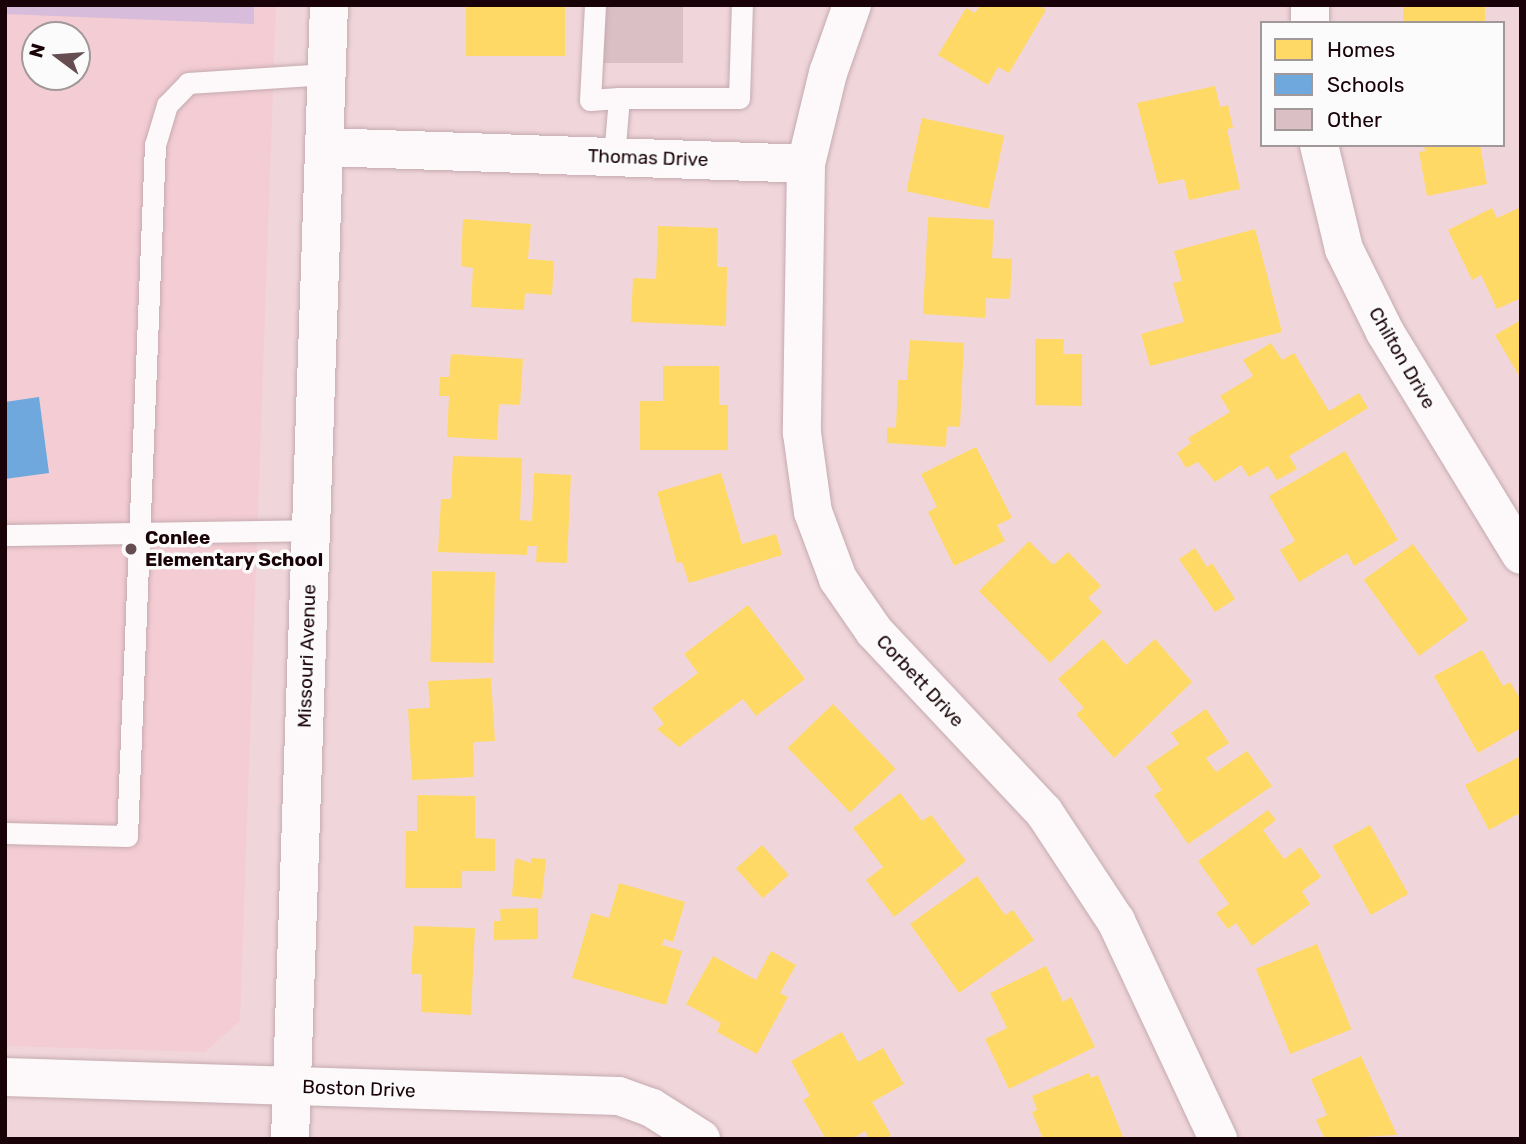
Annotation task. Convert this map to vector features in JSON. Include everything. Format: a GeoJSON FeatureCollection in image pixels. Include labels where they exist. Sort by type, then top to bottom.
{"type":"FeatureCollection","features":[{"type":"Feature","properties":{"kind":"street","name":"Missouri Avenue"},"geometry":{"type":"LineString","coordinates":[[290,1139],[329,5]]}},
{"type":"Feature","properties":{"kind":"street"},"geometry":{"type":"LineString","coordinates":[[806,164],[828,73],[852,5]]}},
{"type":"Feature","properties":{"kind":"street","name":"Thomas Drive"},"geometry":{"type":"LineString","coordinates":[[324,147],[806,164]]}},
{"type":"Feature","properties":{"kind":"street","name":"Chilton Drive"},"geometry":{"type":"LineString","coordinates":[[1319,147],[1344,249],[1385,332],[1521,555]]}},
{"type":"Feature","properties":{"kind":"street","name":"Corbett Drive"},"geometry":{"type":"LineString","coordinates":[[806,164],[802,433],[813,513],[838,579],[874,631],[1044,812],[1116,921],[1218,1139]]}},
{"type":"Feature","properties":{"kind":"street","name":"Boston Drive"},"geometry":{"type":"LineString","coordinates":[[5,1077],[619,1096],[652,1108],[701,1139]]}},
{"type":"Feature","properties":{"kind":"lane"},"geometry":{"type":"LineString","coordinates":[[596,5],[590,100],[739,99],[742,5]]}},
{"type":"Feature","properties":{"kind":"lane"},"geometry":{"type":"LineString","coordinates":[[5,833],[127,836],[155,145],[167,105],[188,83],[327,74]]}},
{"type":"Feature","properties":{"kind":"lane"},"geometry":{"type":"LineString","coordinates":[[614,157],[619,98]]}},
{"type":"Feature","properties":{"kind":"lane"},"geometry":{"type":"LineString","coordinates":[[5,535],[141,530],[311,530]]}},
{"type":"Feature","properties":{"kind":"shaded area","name":"Conlee Elementary School"},"geometry":{"type":"Polygon","coordinates":[[[5,5],[276,5],[240,1021],[205,1052],[5,1046],[5,5]]]}},
{"type":"Feature","properties":{"kind":"shaded area"},"geometry":{"type":"Polygon","coordinates":[[[5,5],[254,5],[254,24],[5,14],[5,5]]]}},
{"type":"Feature","properties":{"kind":"building: Homes"},"geometry":{"type":"Polygon","coordinates":[[[466,5],[565,5],[565,56],[466,56],[466,5]]]}},
{"type":"Feature","properties":{"kind":"building: Homes"},"geometry":{"type":"Polygon","coordinates":[[[980,5],[1039,5],[1046,10],[1009,73],[998,67],[988,85],[938,55],[966,8],[975,13],[980,5]]]}},
{"type":"Feature","properties":{"kind":"building: Homes"},"geometry":{"type":"Polygon","coordinates":[[[1403,5],[1485,5],[1485,21],[1403,21],[1403,5]]]}},
{"type":"Feature","properties":{"kind":"building: Homes"},"geometry":{"type":"Polygon","coordinates":[[[1215,86],[1220,107],[1228,105],[1233,128],[1227,129],[1240,189],[1189,200],[1184,179],[1158,184],[1137,103],[1215,86]]]}},
{"type":"Feature","properties":{"kind":"building: Homes"},"geometry":{"type":"Polygon","coordinates":[[[922,118],[1004,135],[989,209],[906,191],[922,118]]]}},
{"type":"Feature","properties":{"kind":"building: Homes"},"geometry":{"type":"Polygon","coordinates":[[[1424,147],[1480,147],[1487,184],[1427,196],[1419,152],[1425,151],[1424,147]]]}},
{"type":"Feature","properties":{"kind":"building: Homes"},"geometry":{"type":"Polygon","coordinates":[[[1521,207],[1521,298],[1497,309],[1481,275],[1472,280],[1448,230],[1492,208],[1497,218],[1521,207]]]}},
{"type":"Feature","properties":{"kind":"building: Homes"},"geometry":{"type":"Polygon","coordinates":[[[928,217],[994,220],[992,258],[1012,259],[1010,299],[986,298],[985,318],[923,314],[928,217]]]}},
{"type":"Feature","properties":{"kind":"building: Homes"},"geometry":{"type":"Polygon","coordinates":[[[463,219],[531,224],[528,259],[554,261],[552,295],[525,293],[524,310],[471,307],[473,268],[461,266],[463,219]]]}},
{"type":"Feature","properties":{"kind":"building: Homes"},"geometry":{"type":"Polygon","coordinates":[[[658,226],[718,228],[717,267],[727,267],[726,326],[631,322],[633,278],[656,279],[658,226]]]}},
{"type":"Feature","properties":{"kind":"building: Homes"},"geometry":{"type":"Polygon","coordinates":[[[1255,229],[1282,332],[1150,366],[1141,334],[1184,322],[1173,283],[1182,281],[1174,251],[1255,229]]]}},
{"type":"Feature","properties":{"kind":"building: Homes"},"geometry":{"type":"Polygon","coordinates":[[[1521,320],[1521,379],[1495,335],[1521,320]]]}},
{"type":"Feature","properties":{"kind":"building: Homes"},"geometry":{"type":"Polygon","coordinates":[[[1035,339],[1064,339],[1063,354],[1082,354],[1082,406],[1035,405],[1035,339]]]}},
{"type":"Feature","properties":{"kind":"building: Homes"},"geometry":{"type":"Polygon","coordinates":[[[910,340],[964,343],[960,427],[947,426],[946,447],[887,443],[887,427],[896,428],[898,380],[907,380],[910,340]]]}},
{"type":"Feature","properties":{"kind":"building: Homes"},"geometry":{"type":"Polygon","coordinates":[[[1271,343],[1282,360],[1294,353],[1329,411],[1359,393],[1368,408],[1289,456],[1297,469],[1277,480],[1268,466],[1249,477],[1241,465],[1215,482],[1198,462],[1186,468],[1177,453],[1191,443],[1188,438],[1230,412],[1220,396],[1253,376],[1243,360],[1271,343]]]}},
{"type":"Feature","properties":{"kind":"building: Homes"},"geometry":{"type":"Polygon","coordinates":[[[451,354],[523,359],[520,405],[499,404],[497,440],[447,437],[449,396],[439,396],[440,377],[449,377],[451,354]]]}},
{"type":"Feature","properties":{"kind":"building: Homes"},"geometry":{"type":"Polygon","coordinates":[[[663,366],[719,366],[719,405],[728,405],[728,450],[640,450],[640,401],[663,401],[663,366]]]}},
{"type":"Feature","properties":{"kind":"building: Homes"},"geometry":{"type":"Polygon","coordinates":[[[976,447],[1012,518],[997,525],[1005,541],[954,566],[928,512],[937,507],[921,474],[976,447]]]}},
{"type":"Feature","properties":{"kind":"building: Homes"},"geometry":{"type":"Polygon","coordinates":[[[1345,451],[1398,540],[1354,566],[1347,553],[1299,582],[1280,550],[1295,541],[1269,496],[1345,451]]]}},
{"type":"Feature","properties":{"kind":"building: Homes"},"geometry":{"type":"Polygon","coordinates":[[[453,456],[522,458],[520,520],[532,521],[534,473],[571,475],[567,563],[536,562],[537,546],[527,546],[527,555],[438,552],[441,499],[451,499],[453,456]]]}},
{"type":"Feature","properties":{"kind":"building: Homes"},"geometry":{"type":"Polygon","coordinates":[[[721,473],[742,544],[776,534],[782,555],[689,583],[682,562],[677,563],[657,492],[721,473]]]}},
{"type":"Feature","properties":{"kind":"building: Homes"},"geometry":{"type":"Polygon","coordinates":[[[1029,541],[1053,565],[1068,552],[1101,586],[1088,598],[1102,612],[1050,663],[979,591],[1029,541]]]}},
{"type":"Feature","properties":{"kind":"building: Homes"},"geometry":{"type":"Polygon","coordinates":[[[1413,544],[1468,620],[1419,656],[1364,580],[1413,544]]]}},
{"type":"Feature","properties":{"kind":"building: Homes"},"geometry":{"type":"Polygon","coordinates":[[[1195,548],[1207,567],[1212,563],[1235,599],[1215,612],[1179,559],[1195,548]]]}},
{"type":"Feature","properties":{"kind":"building: Homes"},"geometry":{"type":"Polygon","coordinates":[[[432,571],[495,572],[493,663],[430,662],[432,571]]]}},
{"type":"Feature","properties":{"kind":"building: Homes"},"geometry":{"type":"Polygon","coordinates":[[[748,605],[805,679],[756,716],[743,699],[679,747],[657,729],[664,724],[652,708],[698,673],[684,654],[748,605]]]}},
{"type":"Feature","properties":{"kind":"building: Homes"},"geometry":{"type":"Polygon","coordinates":[[[1103,639],[1126,665],[1155,639],[1192,682],[1114,758],[1076,714],[1084,708],[1058,679],[1103,639]]]}},
{"type":"Feature","properties":{"kind":"building: Homes"},"geometry":{"type":"Polygon","coordinates":[[[1482,650],[1503,686],[1510,682],[1521,700],[1521,728],[1478,753],[1434,676],[1482,650]]]}},
{"type":"Feature","properties":{"kind":"building: Homes"},"geometry":{"type":"Polygon","coordinates":[[[491,678],[495,741],[473,742],[474,777],[412,780],[408,709],[430,708],[428,681],[491,678]]]}},
{"type":"Feature","properties":{"kind":"building: Homes"},"geometry":{"type":"Polygon","coordinates":[[[833,704],[896,769],[850,813],[788,748],[833,704]]]}},
{"type":"Feature","properties":{"kind":"building: Homes"},"geometry":{"type":"Polygon","coordinates":[[[1206,709],[1229,743],[1206,758],[1216,772],[1247,751],[1272,786],[1188,844],[1154,795],[1162,790],[1146,767],[1179,744],[1171,733],[1206,709]]]}},
{"type":"Feature","properties":{"kind":"building: Homes"},"geometry":{"type":"Polygon","coordinates":[[[1521,756],[1521,818],[1518,814],[1489,830],[1465,785],[1521,756]]]}},
{"type":"Feature","properties":{"kind":"building: Homes"},"geometry":{"type":"Polygon","coordinates":[[[900,793],[922,821],[931,815],[966,861],[894,917],[866,880],[883,867],[853,828],[900,793]]]}},
{"type":"Feature","properties":{"kind":"building: Homes"},"geometry":{"type":"Polygon","coordinates":[[[417,795],[475,796],[475,838],[495,839],[495,871],[462,871],[462,888],[405,888],[406,831],[417,831],[417,795]]]}},
{"type":"Feature","properties":{"kind":"building: Homes"},"geometry":{"type":"Polygon","coordinates":[[[1268,810],[1276,820],[1263,830],[1284,859],[1300,847],[1321,877],[1302,891],[1310,904],[1252,946],[1236,923],[1228,929],[1216,913],[1229,904],[1198,861],[1268,810]]]}},
{"type":"Feature","properties":{"kind":"building: Homes"},"geometry":{"type":"Polygon","coordinates":[[[1370,825],[1408,894],[1371,915],[1332,846],[1370,825]]]}},
{"type":"Feature","properties":{"kind":"building: Homes"},"geometry":{"type":"Polygon","coordinates":[[[762,845],[789,875],[763,898],[736,868],[762,845]]]}},
{"type":"Feature","properties":{"kind":"building: Homes"},"geometry":{"type":"Polygon","coordinates":[[[515,858],[531,863],[531,858],[546,859],[542,899],[512,896],[515,858]]]}},
{"type":"Feature","properties":{"kind":"building: Homes"},"geometry":{"type":"Polygon","coordinates":[[[977,876],[1005,915],[1013,910],[1034,940],[959,993],[910,924],[977,876]]]}},
{"type":"Feature","properties":{"kind":"building: Homes"},"geometry":{"type":"Polygon","coordinates":[[[619,883],[685,902],[673,942],[664,939],[662,945],[682,951],[666,1005],[572,978],[591,913],[609,918],[619,883]]]}},
{"type":"Feature","properties":{"kind":"building: Homes"},"geometry":{"type":"Polygon","coordinates":[[[538,908],[538,939],[494,940],[494,921],[501,921],[500,909],[538,908]]]}},
{"type":"Feature","properties":{"kind":"building: Homes"},"geometry":{"type":"Polygon","coordinates":[[[414,926],[475,928],[471,1015],[421,1012],[422,974],[411,974],[414,926]]]}},
{"type":"Feature","properties":{"kind":"building: Homes"},"geometry":{"type":"Polygon","coordinates":[[[1317,944],[1351,1029],[1290,1054],[1256,969],[1317,944]]]}},
{"type":"Feature","properties":{"kind":"building: Homes"},"geometry":{"type":"Polygon","coordinates":[[[771,951],[796,965],[780,993],[788,997],[757,1054],[717,1032],[721,1023],[686,1004],[713,956],[756,980],[771,951]]]}},
{"type":"Feature","properties":{"kind":"building: Homes"},"geometry":{"type":"Polygon","coordinates":[[[1046,966],[1063,1002],[1071,997],[1095,1047],[1009,1089],[985,1039],[1007,1028],[990,993],[1046,966]]]}},
{"type":"Feature","properties":{"kind":"building: Homes"},"geometry":{"type":"Polygon","coordinates":[[[842,1032],[858,1062],[883,1048],[904,1084],[872,1102],[891,1135],[885,1139],[869,1139],[865,1131],[852,1139],[826,1139],[803,1100],[810,1096],[791,1061],[842,1032]]]}},
{"type":"Feature","properties":{"kind":"building: Homes"},"geometry":{"type":"Polygon","coordinates":[[[1361,1056],[1397,1135],[1325,1139],[1316,1120],[1327,1115],[1311,1079],[1361,1056]]]}},
{"type":"Feature","properties":{"kind":"building: Homes"},"geometry":{"type":"Polygon","coordinates":[[[1089,1073],[1091,1078],[1098,1075],[1124,1139],[1043,1139],[1032,1112],[1037,1110],[1032,1096],[1089,1073]]]}},
{"type":"Feature","properties":{"kind":"building: Schools"},"geometry":{"type":"Polygon","coordinates":[[[39,397],[49,473],[5,479],[5,402],[39,397]]]}},
{"type":"Feature","properties":{"kind":"building: Other"},"geometry":{"type":"Polygon","coordinates":[[[604,5],[683,5],[683,63],[604,63],[604,5]]]}},
{"type":"Feature","properties":{"kind":"place","name":"Conlee Elementary School"},"geometry":{"type":"Point","coordinates":[131,549]}}]}
